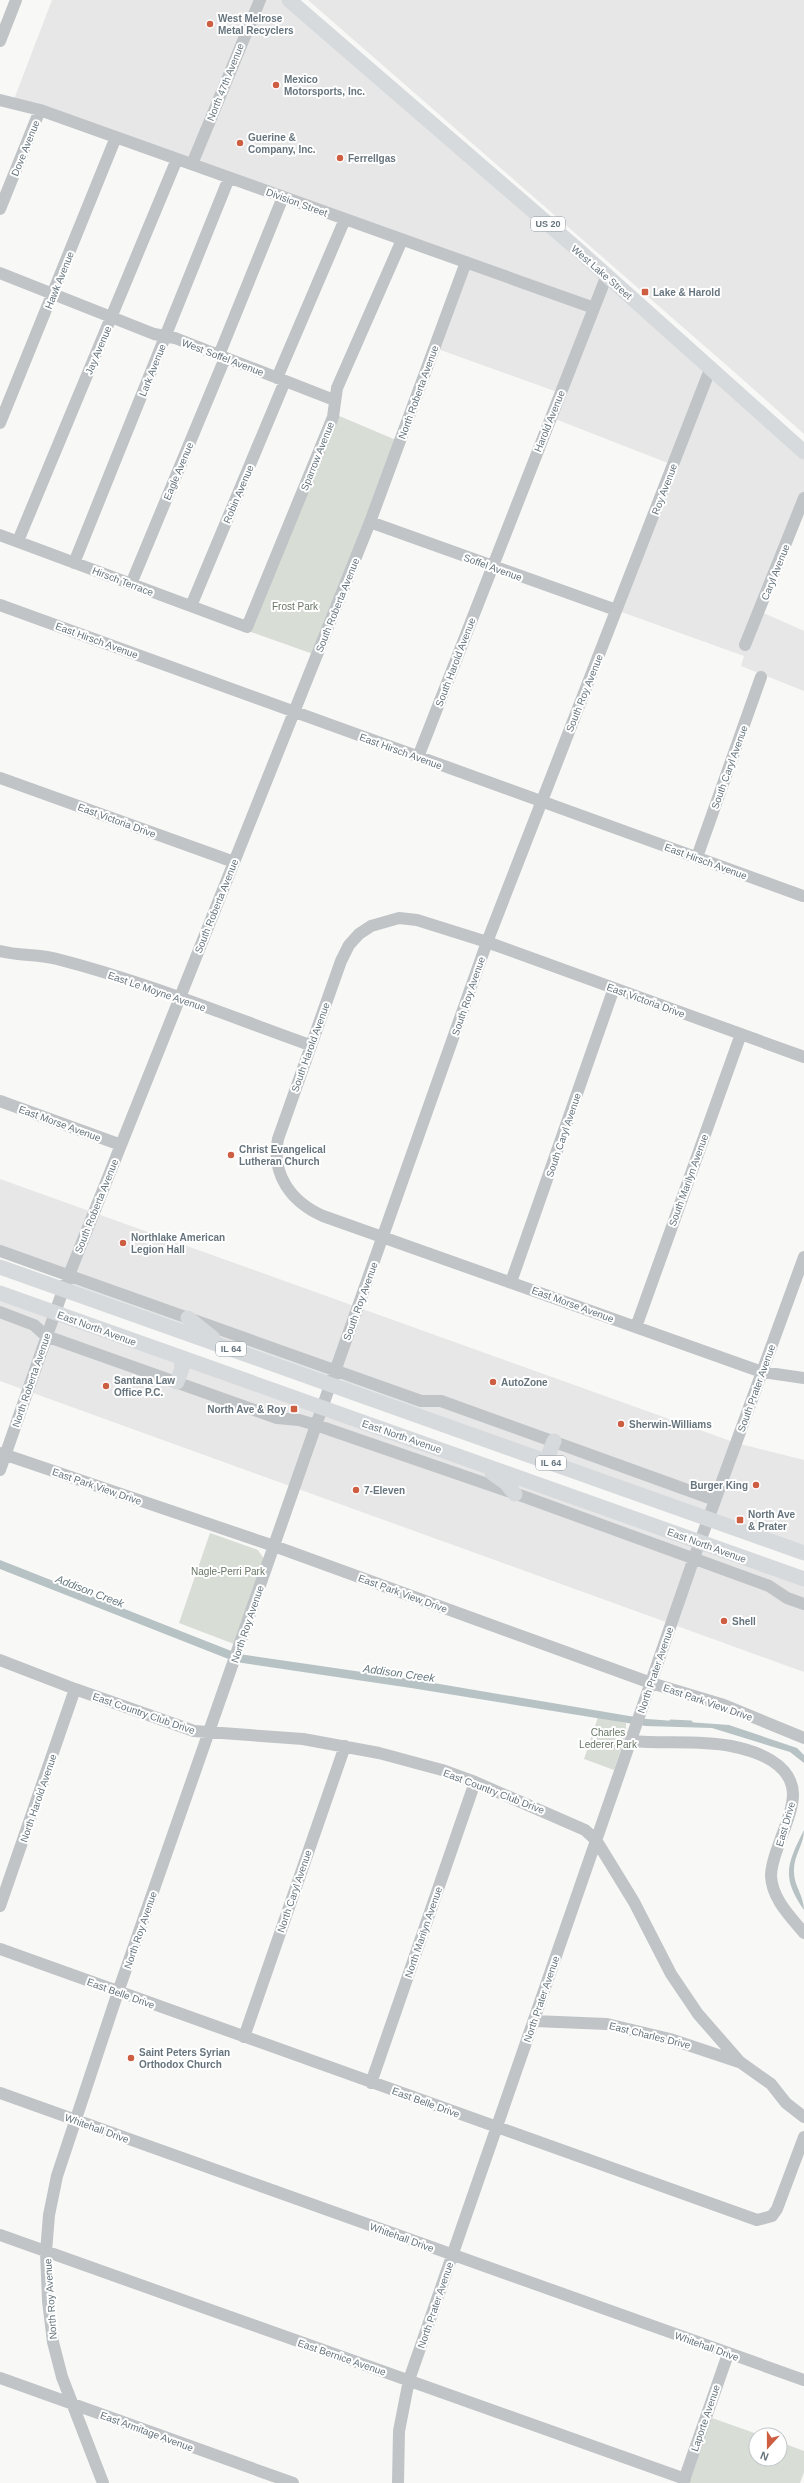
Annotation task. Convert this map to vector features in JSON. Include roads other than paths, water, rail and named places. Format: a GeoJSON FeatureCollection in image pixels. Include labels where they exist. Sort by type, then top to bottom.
{"type":"FeatureCollection","features":[{"type":"Feature","properties":{"kind":"main road","name":"West Lake Street"},"geometry":{"type":"LineString","coordinates":[[289,0],[711,367],[804,452]]}},
{"type":"Feature","properties":{"kind":"main road","name":"IL 64"},"geometry":{"type":"LineString","coordinates":[[0,1267],[804,1553]]}},
{"type":"Feature","properties":{"kind":"main road","name":"East North Avenue"},"geometry":{"type":"LineString","coordinates":[[0,1293],[804,1579]]}},
{"type":"Feature","properties":{"kind":"main road"},"geometry":{"type":"LineString","coordinates":[[188,1318],[198,1328],[233,1350]]}},
{"type":"Feature","properties":{"kind":"main road"},"geometry":{"type":"LineString","coordinates":[[177,1382],[182,1368],[181,1358]]}},
{"type":"Feature","properties":{"kind":"main road"},"geometry":{"type":"LineString","coordinates":[[546,1461],[554,1441]]}},
{"type":"Feature","properties":{"kind":"main road"},"geometry":{"type":"LineString","coordinates":[[476,1462],[506,1483],[516,1494]]}},
{"type":"Feature","properties":{"kind":"street"},"geometry":{"type":"LineString","coordinates":[[0,41],[16,0]]}},
{"type":"Feature","properties":{"kind":"street","name":"North 47th Avenue"},"geometry":{"type":"LineString","coordinates":[[192,164],[260,0]]}},
{"type":"Feature","properties":{"kind":"street","name":"Division Street"},"geometry":{"type":"LineString","coordinates":[[0,100],[40,110],[594,308]]}},
{"type":"Feature","properties":{"kind":"street","name":"Dove Avenue"},"geometry":{"type":"LineString","coordinates":[[0,209],[40,110]]}},
{"type":"Feature","properties":{"kind":"street","name":"Hawk Avenue"},"geometry":{"type":"LineString","coordinates":[[0,423],[54,294],[116,137]]}},
{"type":"Feature","properties":{"kind":"street","name":"Jay Avenue"},"geometry":{"type":"LineString","coordinates":[[18,542],[177,159]]}},
{"type":"Feature","properties":{"kind":"street","name":"Lark Avenue"},"geometry":{"type":"LineString","coordinates":[[74,562],[229,178]]}},
{"type":"Feature","properties":{"kind":"street","name":"Eagle Avenue"},"geometry":{"type":"LineString","coordinates":[[131,584],[222,357],[283,197]]}},
{"type":"Feature","properties":{"kind":"street","name":"Robin Avenue"},"geometry":{"type":"LineString","coordinates":[[191,606],[345,219]]}},
{"type":"Feature","properties":{"kind":"street","name":"Sparrow Avenue"},"geometry":{"type":"LineString","coordinates":[[247,627],[333,417],[334,400],[337,388],[402,240]]}},
{"type":"Feature","properties":{"kind":"street","name":"North Roberta Avenue"},"geometry":{"type":"LineString","coordinates":[[370,522],[466,262]]}},
{"type":"Feature","properties":{"kind":"street","name":"West Soffel Avenue"},"geometry":{"type":"LineString","coordinates":[[0,273],[112,317],[334,400]]}},
{"type":"Feature","properties":{"kind":"street","name":"Harold Avenue"},"geometry":{"type":"LineString","coordinates":[[491,566],[607,276]]}},
{"type":"Feature","properties":{"kind":"street","name":"Roy Avenue"},"geometry":{"type":"LineString","coordinates":[[616,610],[711,367]]}},
{"type":"Feature","properties":{"kind":"street","name":"Caryl Avenue"},"geometry":{"type":"LineString","coordinates":[[745,645],[804,498]]}},
{"type":"Feature","properties":{"kind":"street","name":"Soffel Avenue"},"geometry":{"type":"LineString","coordinates":[[370,522],[616,610]]}},
{"type":"Feature","properties":{"kind":"street","name":"South Roberta Avenue"},"geometry":{"type":"LineString","coordinates":[[63,1290],[370,522]]}},
{"type":"Feature","properties":{"kind":"street","name":"Hirsch Terrace"},"geometry":{"type":"LineString","coordinates":[[0,535],[247,627]]}},
{"type":"Feature","properties":{"kind":"street","name":"South Harold Avenue"},"geometry":{"type":"LineString","coordinates":[[418,757],[491,566]]}},
{"type":"Feature","properties":{"kind":"street","name":"East Hirsch Avenue"},"geometry":{"type":"LineString","coordinates":[[0,606],[803,896]]}},
{"type":"Feature","properties":{"kind":"street","name":"South Roy Avenue"},"geometry":{"type":"LineString","coordinates":[[330,1385],[487,942],[616,610]]}},
{"type":"Feature","properties":{"kind":"street","name":"South Caryl Avenue"},"geometry":{"type":"LineString","coordinates":[[696,858],[761,677]]}},
{"type":"Feature","properties":{"kind":"street","name":"East Victoria Drive"},"geometry":{"type":"LineString","coordinates":[[0,778],[234,862]]}},
{"type":"Feature","properties":{"kind":"street","name":"South Harold Avenue"},"geometry":{"type":"LineString","coordinates":[[383,1239],[307,1208],[290,1193],[280,1174],[276,1153],[278,1139],[310,1046],[340,962],[359,934],[371,926],[399,918],[417,920],[487,942]]}},
{"type":"Feature","properties":{"kind":"street","name":"East Victoria Drive"},"geometry":{"type":"LineString","coordinates":[[487,942],[804,1057]]}},
{"type":"Feature","properties":{"kind":"street","name":"East Le Moyne Avenue"},"geometry":{"type":"LineString","coordinates":[[0,951],[54,958],[180,998],[310,1046]]}},
{"type":"Feature","properties":{"kind":"street","name":"South Caryl Avenue"},"geometry":{"type":"LineString","coordinates":[[511,1282],[614,988]]}},
{"type":"Feature","properties":{"kind":"street","name":"South Marilyn Avenue"},"geometry":{"type":"LineString","coordinates":[[636,1327],[741,1034]]}},
{"type":"Feature","properties":{"kind":"street","name":"East Morse Avenue"},"geometry":{"type":"LineString","coordinates":[[0,1101],[120,1145]]}},
{"type":"Feature","properties":{"kind":"street","name":"East Morse Avenue"},"geometry":{"type":"LineString","coordinates":[[383,1239],[511,1282],[762,1372],[804,1378]]}},
{"type":"Feature","properties":{"kind":"street"},"geometry":{"type":"LineString","coordinates":[[0,1251],[421,1401],[441,1401],[715,1500]]}},
{"type":"Feature","properties":{"kind":"street","name":"South Prater Avenue"},"geometry":{"type":"LineString","coordinates":[[708,1519],[804,1257]]}},
{"type":"Feature","properties":{"kind":"street","name":"North Roberta Avenue"},"geometry":{"type":"LineString","coordinates":[[0,1470],[3,1454],[63,1290]]}},
{"type":"Feature","properties":{"kind":"street"},"geometry":{"type":"LineString","coordinates":[[0,1312],[34,1325],[46,1336]]}},
{"type":"Feature","properties":{"kind":"street","name":"East North Avenue"},"geometry":{"type":"LineString","coordinates":[[46,1336],[278,1418],[299,1420],[316,1425],[516,1494],[769,1586],[787,1598],[804,1604]]}},
{"type":"Feature","properties":{"kind":"street","name":"North Roy Avenue"},"geometry":{"type":"LineString","coordinates":[[103,2483],[62,2377],[53,2342],[48,2301],[46,2252],[52,2196],[75,2120],[118,1992],[330,1385]]}},
{"type":"Feature","properties":{"kind":"street","name":"East Park View Drive"},"geometry":{"type":"LineString","coordinates":[[3,1454],[274,1546],[651,1683],[724,1705],[804,1738]]}},
{"type":"Feature","properties":{"kind":"street","name":"North Prater Avenue"},"geometry":{"type":"LineString","coordinates":[[398,2483],[399,2431],[409,2380],[708,1519]]}},
{"type":"Feature","properties":{"kind":"street","name":"East Country Club Drive"},"geometry":{"type":"LineString","coordinates":[[0,1660],[75,1689],[194,1731],[303,1739],[345,1746],[410,1761],[475,1782],[552,1814],[585,1830],[596,1840],[634,1902],[675,1980],[698,2014],[740,2062],[771,2084],[786,2103],[804,2117]]}},
{"type":"Feature","properties":{"kind":"street","name":"North Harold Avenue"},"geometry":{"type":"LineString","coordinates":[[0,1906],[75,1689]]}},
{"type":"Feature","properties":{"kind":"street","name":"East Drive"},"geometry":{"type":"LineString","coordinates":[[630,1741],[730,1746],[760,1755],[779,1765],[789,1778],[793,1794],[790,1813],[772,1868],[772,1882],[780,1903],[804,1933]]}},
{"type":"Feature","properties":{"kind":"street","name":"North Caryl Avenue"},"geometry":{"type":"LineString","coordinates":[[244,2037],[345,1746]]}},
{"type":"Feature","properties":{"kind":"street","name":"North Marilyn Avenue"},"geometry":{"type":"LineString","coordinates":[[371,2083],[475,1782]]}},
{"type":"Feature","properties":{"kind":"street","name":"East Belle Drive"},"geometry":{"type":"LineString","coordinates":[[0,1949],[757,2220],[765,2220],[777,2209],[804,2137]]}},
{"type":"Feature","properties":{"kind":"street","name":"East Charles Drive"},"geometry":{"type":"LineString","coordinates":[[534,2021],[580,2021],[620,2026],[670,2039],[740,2062]]}},
{"type":"Feature","properties":{"kind":"street","name":"Whitehall Drive"},"geometry":{"type":"LineString","coordinates":[[0,2093],[804,2380]]}},
{"type":"Feature","properties":{"kind":"street","name":"East Bernice Avenue"},"geometry":{"type":"LineString","coordinates":[[0,2235],[409,2380],[684,2481]]}},
{"type":"Feature","properties":{"kind":"street","name":"Laporte Avenue"},"geometry":{"type":"LineString","coordinates":[[684,2481],[728,2354]]}},
{"type":"Feature","properties":{"kind":"street","name":"East Armitage Avenue"},"geometry":{"type":"LineString","coordinates":[[0,2378],[293,2483]]}},
{"type":"Feature","properties":{"kind":"waterway","name":"Addison Creek"},"geometry":{"type":"LineString","coordinates":[[671,1721],[691,1722]]}},
{"type":"Feature","properties":{"kind":"place","name":"West Melrose Metal Recyclers"},"geometry":{"type":"Point","coordinates":[210,24]}},
{"type":"Feature","properties":{"kind":"place","name":"Mexico Motorsports, Inc."},"geometry":{"type":"Point","coordinates":[276,85]}},
{"type":"Feature","properties":{"kind":"place","name":"Guerine & Company, Inc."},"geometry":{"type":"Point","coordinates":[240,143]}},
{"type":"Feature","properties":{"kind":"place","name":"Ferrellgas"},"geometry":{"type":"Point","coordinates":[340,158]}},
{"type":"Feature","properties":{"kind":"place","name":"Lake & Harold"},"geometry":{"type":"Point","coordinates":[645,292]}},
{"type":"Feature","properties":{"kind":"place","name":"Christ Evangelical Lutheran Church"},"geometry":{"type":"Point","coordinates":[231,1155]}},
{"type":"Feature","properties":{"kind":"place","name":"Northlake American Legion Hall"},"geometry":{"type":"Point","coordinates":[123,1243]}},
{"type":"Feature","properties":{"kind":"place","name":"AutoZone"},"geometry":{"type":"Point","coordinates":[493,1382]}},
{"type":"Feature","properties":{"kind":"place","name":"Santana Law Office P.C."},"geometry":{"type":"Point","coordinates":[106,1386]}},
{"type":"Feature","properties":{"kind":"place","name":"North Ave & Roy"},"geometry":{"type":"Point","coordinates":[294,1409]}},
{"type":"Feature","properties":{"kind":"place","name":"Sherwin-Williams"},"geometry":{"type":"Point","coordinates":[621,1424]}},
{"type":"Feature","properties":{"kind":"place","name":"Burger King"},"geometry":{"type":"Point","coordinates":[756,1485]}},
{"type":"Feature","properties":{"kind":"place","name":"7-Eleven"},"geometry":{"type":"Point","coordinates":[356,1490]}},
{"type":"Feature","properties":{"kind":"place","name":"North Ave & Prater"},"geometry":{"type":"Point","coordinates":[740,1520]}},
{"type":"Feature","properties":{"kind":"place","name":"Shell"},"geometry":{"type":"Point","coordinates":[724,1621]}},
{"type":"Feature","properties":{"kind":"place","name":"Saint Peters Syrian Orthodox Church"},"geometry":{"type":"Point","coordinates":[131,2058]}},
{"type":"Feature","properties":{"kind":"park label","name":"Frost Park"},"geometry":{"type":"Point","coordinates":[295,606]}},
{"type":"Feature","properties":{"kind":"park label","name":"Nagle-Perri Park"},"geometry":{"type":"Point","coordinates":[228,1571]}},
{"type":"Feature","properties":{"kind":"park label","name":"Charles Lederer Park"},"geometry":{"type":"Point","coordinates":[608,1738]}}]}
